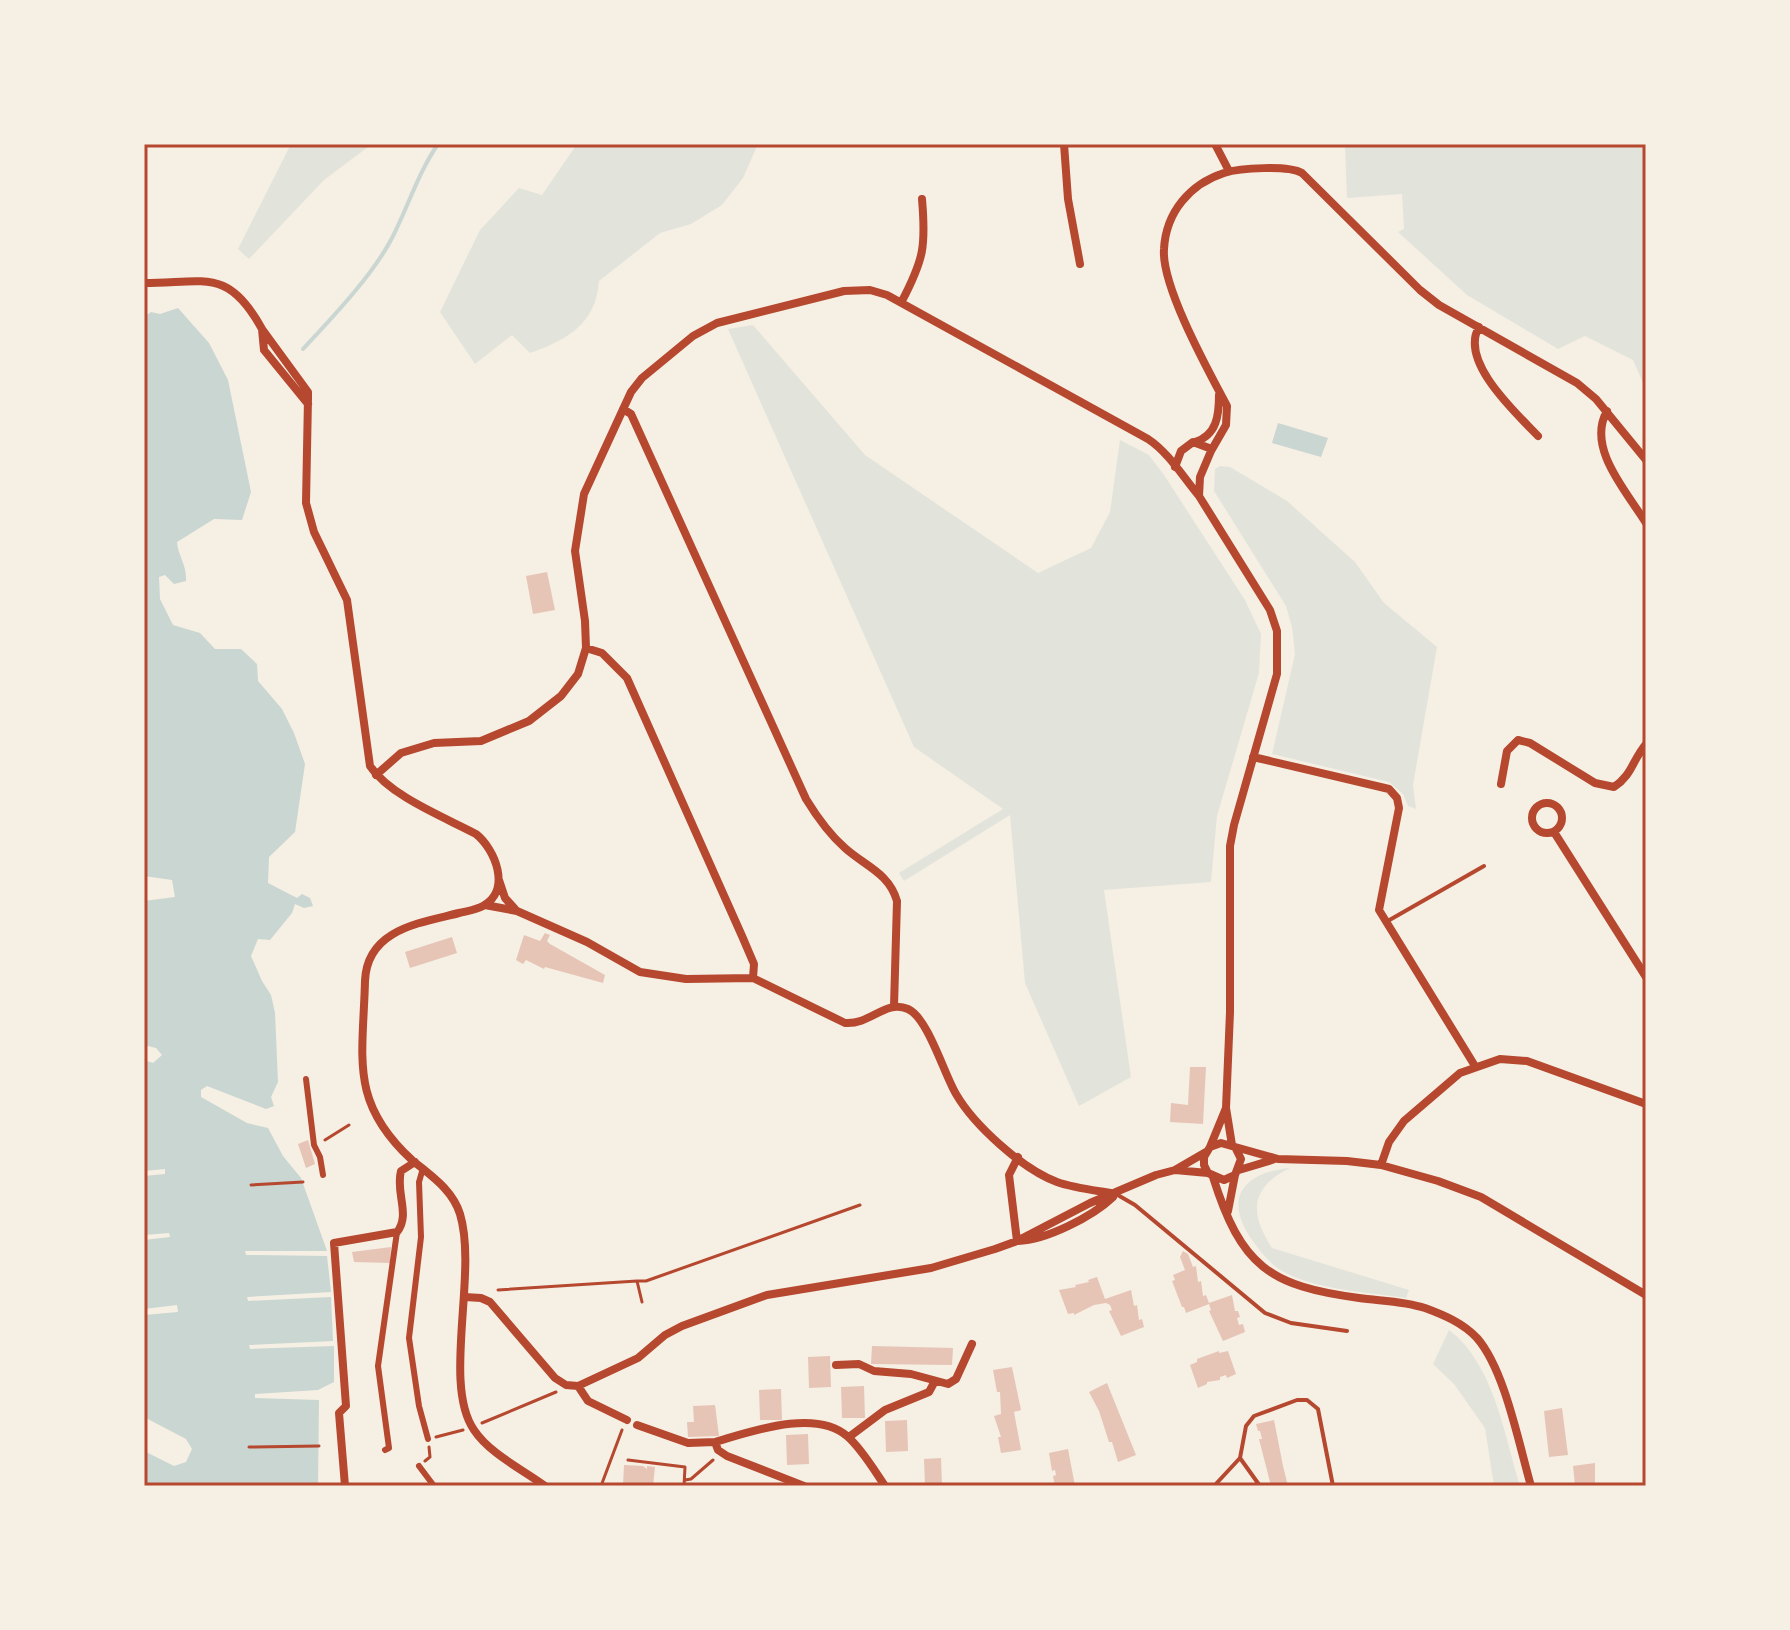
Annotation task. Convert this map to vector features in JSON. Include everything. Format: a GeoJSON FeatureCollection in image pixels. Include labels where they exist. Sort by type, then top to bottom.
{"type":"FeatureCollection","features":[{"type":"Feature","properties":{"kind":"street"},"geometry":{"type":"LineString","coordinates":[[1064,144],[1068,199],[1080,264]]}},
{"type":"Feature","properties":{"kind":"street"},"geometry":{"type":"LineString","coordinates":[[1215,144],[1229,171]]}},
{"type":"Feature","properties":{"kind":"street"},"geometry":{"type":"LineString","coordinates":[[1199,496],[1202,470],[1226,425],[1227,406],[1168,278],[1164,250],[1168,229],[1181,200],[1196,186],[1229,171],[1297,170],[1439,305],[1577,383],[1607,411],[1646,460]]}},
{"type":"Feature","properties":{"kind":"street"},"geometry":{"type":"LineString","coordinates":[[902,301],[923,254],[922,199]]}},
{"type":"Feature","properties":{"kind":"street"},"geometry":{"type":"LineString","coordinates":[[144,283],[205,281],[226,286],[241,296],[306,387],[306,503],[309,518],[347,600],[367,756],[376,775],[393,788],[487,843],[496,859],[505,898],[517,911]]}},
{"type":"Feature","properties":{"kind":"street"},"geometry":{"type":"LineString","coordinates":[[376,775],[401,753],[434,743],[481,741],[529,721],[561,696],[578,674],[586,648],[575,551],[584,494],[631,392],[642,378],[693,336],[717,323],[844,291],[870,290],[902,301],[1148,439],[1161,448],[1199,496],[1270,610],[1277,631],[1277,674],[1230,846],[1230,1012],[1226,1108],[1204,1165],[1243,1245],[1256,1262],[1290,1284],[1320,1293],[1416,1305],[1445,1315],[1471,1333],[1490,1359],[1499,1379],[1531,1486]]}},
{"type":"Feature","properties":{"kind":"street"},"geometry":{"type":"LineString","coordinates":[[1479,327],[1475,335],[1476,357],[1503,399],[1538,436]]}},
{"type":"Feature","properties":{"kind":"street"},"geometry":{"type":"LineString","coordinates":[[1178,470],[1181,451],[1193,442],[1204,439],[1217,421],[1219,390]]}},
{"type":"Feature","properties":{"kind":"street"},"geometry":{"type":"LineString","coordinates":[[623,409],[631,414],[806,799],[833,836],[892,886],[897,901],[894,1006]]}},
{"type":"Feature","properties":{"kind":"street"},"geometry":{"type":"LineString","coordinates":[[1607,411],[1599,429],[1603,452],[1646,523]]}},
{"type":"Feature","properties":{"kind":"street"},"geometry":{"type":"LineString","coordinates":[[1193,442],[1205,444],[1211,451]]}},
{"type":"Feature","properties":{"kind":"street"},"geometry":{"type":"LineString","coordinates":[[1178,470],[1193,476],[1202,470]]}},
{"type":"Feature","properties":{"kind":"street"},"geometry":{"type":"LineString","coordinates":[[586,648],[602,653],[627,678],[754,964],[753,978]]}},
{"type":"Feature","properties":{"kind":"street"},"geometry":{"type":"LineString","coordinates":[[1501,784],[1507,751],[1518,740],[1530,743],[1595,783],[1614,787],[1628,778],[1635,757],[1646,744]]}},
{"type":"Feature","properties":{"kind":"street"},"geometry":{"type":"LineString","coordinates":[[1253,757],[1389,789],[1397,798],[1399,808],[1379,910],[1475,1066]]}},
{"type":"Feature","properties":{"kind":"street"},"geometry":{"type":"LineString","coordinates":[[1554,832],[1646,977]]}},
{"type":"Feature","properties":{"kind":"street"},"geometry":{"type":"LineString","coordinates":[[485,905],[496,890],[499,879]]}},
{"type":"Feature","properties":{"kind":"street"},"geometry":{"type":"LineString","coordinates":[[545,1486],[484,1442],[472,1427],[460,1382],[465,1246],[460,1214],[446,1189],[381,1125],[367,1097],[363,1055],[368,966],[378,945],[393,932],[485,905],[517,911],[587,942],[640,972],[686,979],[753,978],[845,1023],[862,1022],[894,1006],[909,1009],[917,1016],[967,1110],[996,1140],[1056,1181],[1116,1194]]}},
{"type":"Feature","properties":{"kind":"street"},"geometry":{"type":"LineString","coordinates":[[1381,1165],[1398,1127],[1460,1073],[1500,1059],[1527,1061],[1646,1104]]}},
{"type":"Feature","properties":{"kind":"street"},"geometry":{"type":"LineString","coordinates":[[306,1079],[314,1145],[323,1175]]}},
{"type":"Feature","properties":{"kind":"street"},"geometry":{"type":"LineString","coordinates":[[1226,1108],[1234,1147],[1241,1159],[1227,1216]]}},
{"type":"Feature","properties":{"kind":"street"},"geometry":{"type":"LineString","coordinates":[[465,1297],[490,1302],[555,1378],[566,1385],[578,1386],[638,1358],[665,1335],[682,1326],[767,1295],[931,1268],[1017,1241],[1090,1203],[1175,1170],[1221,1143],[1278,1159],[1381,1165],[1438,1181],[1481,1197],[1646,1295]]}},
{"type":"Feature","properties":{"kind":"street"},"geometry":{"type":"LineString","coordinates":[[1017,1241],[1009,1175],[1018,1157]]}},
{"type":"Feature","properties":{"kind":"street"},"geometry":{"type":"LineString","coordinates":[[1175,1170],[1224,1180],[1278,1159]]}},
{"type":"Feature","properties":{"kind":"street"},"geometry":{"type":"LineString","coordinates":[[385,1450],[389,1448],[378,1366],[397,1232],[403,1225],[404,1216],[398,1182],[401,1171],[419,1165]]}},
{"type":"Feature","properties":{"kind":"street"},"geometry":{"type":"LineString","coordinates":[[419,1165],[421,1237],[409,1338],[419,1406],[428,1439]]}},
{"type":"Feature","properties":{"kind":"street"},"geometry":{"type":"LineString","coordinates":[[345,1486],[339,1413],[346,1406],[334,1243],[397,1232]]}},
{"type":"Feature","properties":{"kind":"street"},"geometry":{"type":"LineString","coordinates":[[836,1365],[859,1364],[874,1371],[953,1382],[972,1344]]}},
{"type":"Feature","properties":{"kind":"street"},"geometry":{"type":"LineString","coordinates":[[849,1437],[885,1410],[929,1392],[935,1381]]}},
{"type":"Feature","properties":{"kind":"street"},"geometry":{"type":"LineString","coordinates":[[578,1386],[588,1401],[627,1420]]}},
{"type":"Feature","properties":{"kind":"street"},"geometry":{"type":"LineString","coordinates":[[637,1425],[688,1443],[716,1446],[760,1428],[793,1424],[830,1427],[849,1437],[885,1486]]}},
{"type":"Feature","properties":{"kind":"street"},"geometry":{"type":"LineString","coordinates":[[716,1446],[727,1456],[804,1486]]}},
{"type":"Feature","properties":{"kind":"street"},"geometry":{"type":"LineString","coordinates":[[419,1466],[434,1486]]}},
{"type":"Feature","properties":{"kind":"lane"},"geometry":{"type":"LineString","coordinates":[[1386,922],[1484,866]]}},
{"type":"Feature","properties":{"kind":"lane"},"geometry":{"type":"LineString","coordinates":[[1116,1194],[1135,1205],[1265,1313],[1291,1323],[1347,1331]]}},
{"type":"Feature","properties":{"kind":"lane"},"geometry":{"type":"LineString","coordinates":[[1214,1486],[1240,1458],[1246,1426],[1254,1416],[1297,1400],[1307,1400],[1318,1409],[1333,1486]]}},
{"type":"Feature","properties":{"kind":"lane"},"geometry":{"type":"LineString","coordinates":[[1240,1458],[1260,1486]]}},
{"type":"Feature","properties":{"kind":"path"},"geometry":{"type":"LineString","coordinates":[[314,1145],[349,1125]]}},
{"type":"Feature","properties":{"kind":"path"},"geometry":{"type":"LineString","coordinates":[[251,1185],[303,1182]]}},
{"type":"Feature","properties":{"kind":"path"},"geometry":{"type":"LineString","coordinates":[[498,1290],[646,1281],[860,1205]]}},
{"type":"Feature","properties":{"kind":"path"},"geometry":{"type":"LineString","coordinates":[[637,1281],[642,1302]]}},
{"type":"Feature","properties":{"kind":"path"},"geometry":{"type":"LineString","coordinates":[[481,1424],[559,1392]]}},
{"type":"Feature","properties":{"kind":"path"},"geometry":{"type":"LineString","coordinates":[[601,1486],[627,1420]]}},
{"type":"Feature","properties":{"kind":"path"},"geometry":{"type":"LineString","coordinates":[[428,1439],[467,1429]]}},
{"type":"Feature","properties":{"kind":"path"},"geometry":{"type":"LineString","coordinates":[[249,1447],[319,1446]]}},
{"type":"Feature","properties":{"kind":"path"},"geometry":{"type":"LineString","coordinates":[[685,1480],[711,1464],[716,1446]]}},
{"type":"Feature","properties":{"kind":"path"},"geometry":{"type":"LineString","coordinates":[[628,1460],[685,1467],[684,1486]]}},
{"type":"Feature","properties":{"kind":"shaded area"},"geometry":{"type":"Polygon","coordinates":[[[291,144],[372,144],[324,180],[249,259],[238,249],[291,144]]]}},
{"type":"Feature","properties":{"kind":"shaded area"},"geometry":{"type":"Polygon","coordinates":[[[577,144],[758,144],[743,178],[722,205],[691,224],[660,233],[599,281],[592,309],[567,336],[530,353],[512,335],[475,364],[440,312],[480,230],[519,188],[542,195],[577,144]]]}},
{"type":"Feature","properties":{"kind":"shaded area"},"geometry":{"type":"Polygon","coordinates":[[[1345,144],[1646,144],[1646,390],[1633,360],[1585,336],[1558,349],[1467,295],[1398,232],[1404,229],[1402,194],[1347,198],[1345,144]]]}},
{"type":"Feature","properties":{"kind":"shaded area"},"geometry":{"type":"Polygon","coordinates":[[[178,308],[209,343],[228,380],[251,492],[242,520],[214,519],[177,542],[186,581],[174,584],[165,575],[159,577],[160,599],[173,625],[200,633],[215,649],[241,649],[257,664],[258,681],[282,709],[305,764],[295,832],[269,857],[268,883],[297,898],[302,894],[310,898],[313,906],[304,908],[295,904],[292,913],[270,940],[258,939],[251,956],[271,995],[275,1013],[278,1082],[271,1097],[274,1106],[266,1109],[207,1086],[201,1090],[201,1097],[247,1123],[268,1128],[283,1156],[301,1178],[327,1251],[245,1251],[246,1255],[327,1256],[331,1292],[247,1297],[248,1301],[331,1297],[333,1341],[249,1345],[250,1349],[334,1346],[334,1382],[318,1390],[255,1394],[255,1398],[319,1400],[318,1486],[144,1486],[144,1451],[174,1466],[186,1462],[192,1449],[186,1439],[144,1417],[144,1315],[178,1312],[177,1305],[144,1309],[144,1240],[170,1237],[169,1233],[144,1235],[144,1176],[165,1174],[165,1169],[144,1171],[144,1060],[153,1063],[162,1055],[156,1048],[144,1045],[144,901],[175,897],[172,880],[144,876],[144,317],[151,312],[160,314],[178,308]]]}},
{"type":"Feature","properties":{"kind":"shaded area"},"geometry":{"type":"Polygon","coordinates":[[[753,325],[865,455],[1038,573],[1091,548],[1110,512],[1120,440],[1149,455],[1245,600],[1261,634],[1259,673],[1217,816],[1211,882],[1104,890],[1131,1077],[1079,1106],[1025,983],[1010,815],[904,881],[899,873],[1003,809],[914,747],[728,329],[753,325]]]}},
{"type":"Feature","properties":{"kind":"shaded area"},"geometry":{"type":"Polygon","coordinates":[[[1278,423],[1328,438],[1321,457],[1272,443],[1278,423]]]}},
{"type":"Feature","properties":{"kind":"shaded area"},"geometry":{"type":"Polygon","coordinates":[[[1230,467],[1287,501],[1355,562],[1384,603],[1437,647],[1413,785],[1416,809],[1408,806],[1403,794],[1389,782],[1272,754],[1295,654],[1292,627],[1286,606],[1214,491],[1215,469],[1230,467]]]}},
{"type":"Feature","properties":{"kind":"shaded area"},"geometry":{"type":"Polygon","coordinates":[[[1290,1168],[1267,1184],[1257,1203],[1260,1224],[1272,1248],[1409,1290],[1406,1298],[1307,1282],[1279,1269],[1267,1258],[1242,1222],[1239,1198],[1243,1189],[1261,1175],[1290,1168]]]}},
{"type":"Feature","properties":{"kind":"shaded area"},"geometry":{"type":"Polygon","coordinates":[[[1449,1330],[1477,1361],[1487,1381],[1520,1486],[1494,1486],[1485,1428],[1454,1384],[1433,1364],[1449,1330]]]}},
{"type":"Feature","properties":{"kind":"building"},"geometry":{"type":"Polygon","coordinates":[[[547,572],[555,610],[533,614],[526,576],[547,572]]]}},
{"type":"Feature","properties":{"kind":"building"},"geometry":{"type":"Polygon","coordinates":[[[545,933],[550,935],[547,941],[550,944],[605,975],[603,983],[544,969],[526,960],[523,964],[516,960],[524,935],[540,941],[545,933]]]}},
{"type":"Feature","properties":{"kind":"building"},"geometry":{"type":"Polygon","coordinates":[[[452,937],[457,953],[410,968],[405,952],[452,937]]]}},
{"type":"Feature","properties":{"kind":"building"},"geometry":{"type":"Polygon","coordinates":[[[1190,1067],[1206,1067],[1203,1124],[1170,1122],[1171,1103],[1188,1105],[1190,1067]]]}},
{"type":"Feature","properties":{"kind":"building"},"geometry":{"type":"Polygon","coordinates":[[[308,1140],[315,1164],[306,1168],[298,1144],[308,1140]]]}},
{"type":"Feature","properties":{"kind":"building"},"geometry":{"type":"Polygon","coordinates":[[[391,1247],[390,1263],[354,1262],[352,1252],[391,1247]]]}},
{"type":"Feature","properties":{"kind":"building"},"geometry":{"type":"Polygon","coordinates":[[[1183,1251],[1188,1254],[1193,1267],[1196,1266],[1198,1282],[1201,1281],[1203,1296],[1206,1295],[1209,1303],[1232,1295],[1235,1311],[1240,1317],[1237,1318],[1239,1325],[1243,1324],[1245,1332],[1223,1341],[1209,1311],[1209,1304],[1186,1313],[1172,1281],[1175,1280],[1173,1275],[1185,1270],[1180,1257],[1183,1251]]]}},
{"type":"Feature","properties":{"kind":"building"},"geometry":{"type":"Polygon","coordinates":[[[1097,1277],[1105,1299],[1131,1290],[1134,1306],[1137,1305],[1139,1320],[1142,1319],[1144,1327],[1121,1336],[1109,1311],[1112,1310],[1110,1305],[1106,1303],[1074,1315],[1068,1314],[1059,1290],[1076,1287],[1097,1277]]]}},
{"type":"Feature","properties":{"kind":"building"},"geometry":{"type":"Polygon","coordinates":[[[872,1346],[953,1348],[952,1365],[871,1364],[872,1346]]]}},
{"type":"Feature","properties":{"kind":"building"},"geometry":{"type":"Polygon","coordinates":[[[1219,1351],[1228,1351],[1236,1374],[1220,1377],[1220,1380],[1207,1382],[1198,1388],[1190,1365],[1219,1351]]]}},
{"type":"Feature","properties":{"kind":"building"},"geometry":{"type":"Polygon","coordinates":[[[830,1356],[831,1387],[809,1388],[808,1357],[830,1356]]]}},
{"type":"Feature","properties":{"kind":"building"},"geometry":{"type":"Polygon","coordinates":[[[1012,1367],[1021,1410],[1014,1412],[1021,1450],[1001,1453],[998,1437],[1001,1437],[994,1416],[1001,1414],[1000,1392],[997,1392],[993,1370],[1012,1367]]]}},
{"type":"Feature","properties":{"kind":"building"},"geometry":{"type":"Polygon","coordinates":[[[1107,1383],[1136,1455],[1118,1462],[1089,1392],[1107,1383]]]}},
{"type":"Feature","properties":{"kind":"building"},"geometry":{"type":"Polygon","coordinates":[[[864,1386],[865,1418],[842,1418],[841,1387],[864,1386]]]}},
{"type":"Feature","properties":{"kind":"building"},"geometry":{"type":"Polygon","coordinates":[[[781,1389],[782,1420],[760,1420],[759,1390],[781,1389]]]}},
{"type":"Feature","properties":{"kind":"building"},"geometry":{"type":"Polygon","coordinates":[[[715,1405],[719,1436],[688,1437],[687,1422],[694,1422],[693,1406],[715,1405]]]}},
{"type":"Feature","properties":{"kind":"building"},"geometry":{"type":"Polygon","coordinates":[[[1562,1408],[1568,1455],[1549,1457],[1544,1411],[1562,1408]]]}},
{"type":"Feature","properties":{"kind":"building"},"geometry":{"type":"Polygon","coordinates":[[[907,1420],[908,1451],[886,1452],[885,1421],[907,1420]]]}},
{"type":"Feature","properties":{"kind":"building"},"geometry":{"type":"Polygon","coordinates":[[[1274,1420],[1288,1486],[1271,1486],[1259,1439],[1262,1439],[1256,1424],[1274,1420]]]}},
{"type":"Feature","properties":{"kind":"building"},"geometry":{"type":"Polygon","coordinates":[[[808,1434],[809,1464],[787,1465],[786,1435],[808,1434]]]}},
{"type":"Feature","properties":{"kind":"building"},"geometry":{"type":"Polygon","coordinates":[[[1068,1449],[1075,1486],[1055,1486],[1053,1476],[1056,1475],[1055,1470],[1052,1471],[1049,1453],[1068,1449]]]}},
{"type":"Feature","properties":{"kind":"building"},"geometry":{"type":"Polygon","coordinates":[[[941,1458],[942,1486],[925,1486],[924,1459],[941,1458]]]}},
{"type":"Feature","properties":{"kind":"building"},"geometry":{"type":"Polygon","coordinates":[[[1595,1463],[1595,1486],[1575,1486],[1573,1466],[1595,1463]]]}},
{"type":"Feature","properties":{"kind":"building"},"geometry":{"type":"Polygon","coordinates":[[[624,1465],[647,1469],[647,1466],[655,1467],[653,1486],[623,1486],[624,1465]]]}},
{"type":"Feature","properties":{"kind":"waterway"},"geometry":{"type":"LineString","coordinates":[[303,349],[351,296],[384,252],[438,144]]}}]}
